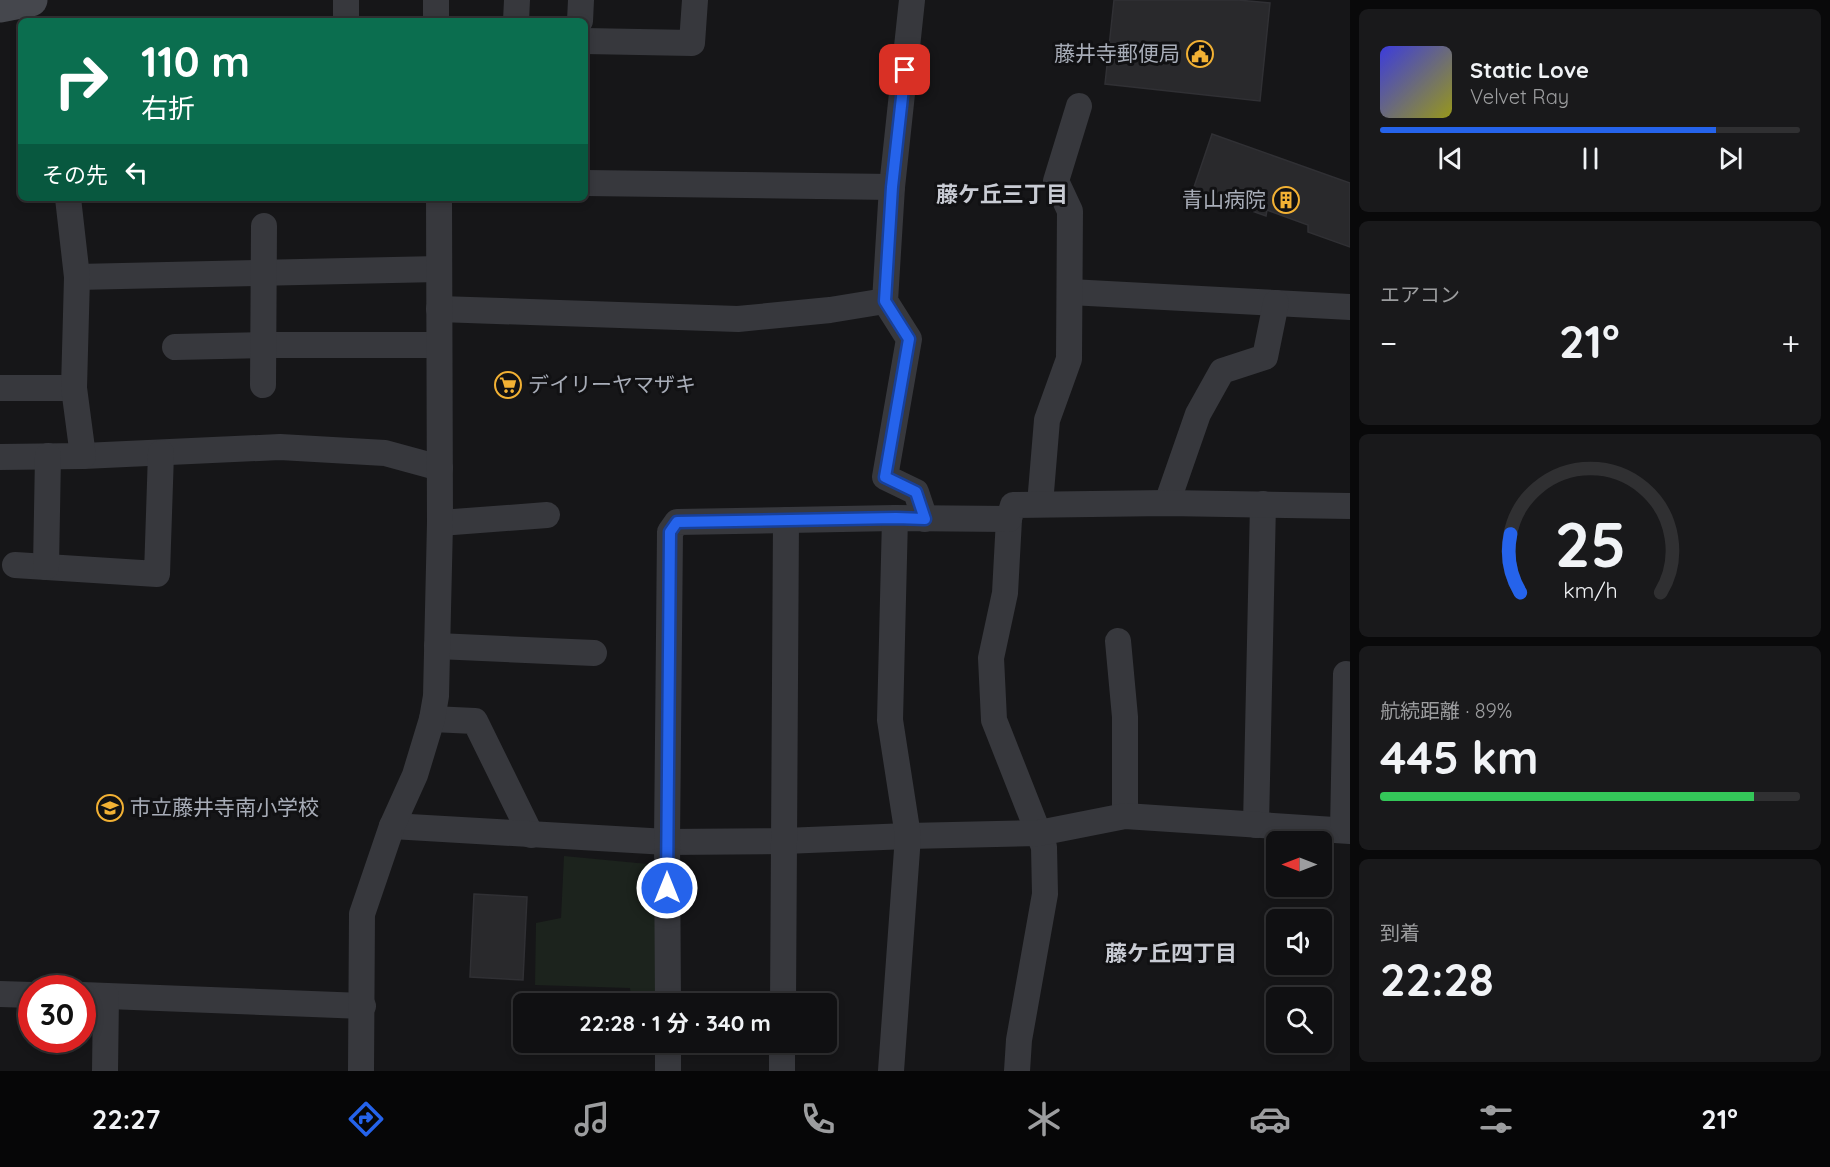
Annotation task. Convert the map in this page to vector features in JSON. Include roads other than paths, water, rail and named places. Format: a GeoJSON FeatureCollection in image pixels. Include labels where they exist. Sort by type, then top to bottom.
{"type":"FeatureCollection","features":[{"type":"Feature","properties":{"kind":"main road"},"geometry":{"type":"LineString","coordinates":[[0,6],[29,0]]}},
{"type":"Feature","properties":{"kind":"street"},"geometry":{"type":"LineString","coordinates":[[29,0],[32,18]]}},
{"type":"Feature","properties":{"kind":"street"},"geometry":{"type":"LineString","coordinates":[[346,0],[346,18]]}},
{"type":"Feature","properties":{"kind":"street"},"geometry":{"type":"LineString","coordinates":[[436,0],[436,18]]}},
{"type":"Feature","properties":{"kind":"street"},"geometry":{"type":"LineString","coordinates":[[516,18],[517,0]]}},
{"type":"Feature","properties":{"kind":"street"},"geometry":{"type":"LineString","coordinates":[[580,0],[580,18]]}},
{"type":"Feature","properties":{"kind":"street"},"geometry":{"type":"LineString","coordinates":[[588,40],[692,43],[695,0]]}},
{"type":"Feature","properties":{"kind":"street"},"geometry":{"type":"LineString","coordinates":[[912,0],[892,187],[885,301],[909,339],[885,477],[916,492],[925,519]]}},
{"type":"Feature","properties":{"kind":"street"},"geometry":{"type":"LineString","coordinates":[[1040,504],[1047,420],[1069,359],[1070,211],[1056,181],[1079,106]]}},
{"type":"Feature","properties":{"kind":"street"},"geometry":{"type":"LineString","coordinates":[[588,183],[892,187]]}},
{"type":"Feature","properties":{"kind":"street"},"geometry":{"type":"LineString","coordinates":[[68,201],[77,277],[74,388],[83,456]]}},
{"type":"Feature","properties":{"kind":"street"},"geometry":{"type":"LineString","coordinates":[[361,1071],[362,914],[392,826],[415,775],[432,719],[436,696],[440,523],[439,201]]}},
{"type":"Feature","properties":{"kind":"street"},"geometry":{"type":"LineString","coordinates":[[263,385],[264,226]]}},
{"type":"Feature","properties":{"kind":"street"},"geometry":{"type":"LineString","coordinates":[[77,277],[439,269]]}},
{"type":"Feature","properties":{"kind":"street"},"geometry":{"type":"LineString","coordinates":[[1070,292],[1350,307]]}},
{"type":"Feature","properties":{"kind":"street"},"geometry":{"type":"LineString","coordinates":[[439,309],[738,319],[831,310],[885,301]]}},
{"type":"Feature","properties":{"kind":"street"},"geometry":{"type":"LineString","coordinates":[[1167,503],[1198,414],[1222,371],[1265,357],[1276,303]]}},
{"type":"Feature","properties":{"kind":"street"},"geometry":{"type":"LineString","coordinates":[[174,347],[439,345]]}},
{"type":"Feature","properties":{"kind":"street"},"geometry":{"type":"LineString","coordinates":[[0,388],[74,388]]}},
{"type":"Feature","properties":{"kind":"street"},"geometry":{"type":"LineString","coordinates":[[0,457],[83,456],[280,447],[386,453],[440,468]]}},
{"type":"Feature","properties":{"kind":"street"},"geometry":{"type":"LineString","coordinates":[[15,565],[157,574],[161,453]]}},
{"type":"Feature","properties":{"kind":"street"},"geometry":{"type":"LineString","coordinates":[[46,567],[48,456]]}},
{"type":"Feature","properties":{"kind":"street"},"geometry":{"type":"LineString","coordinates":[[1017,1071],[1019,1040],[1045,894],[1044,847],[994,720],[991,658],[1005,593],[1009,519],[1012,504],[1167,503],[1350,506]]}},
{"type":"Feature","properties":{"kind":"street"},"geometry":{"type":"LineString","coordinates":[[1256,825],[1263,504]]}},
{"type":"Feature","properties":{"kind":"street"},"geometry":{"type":"LineString","coordinates":[[440,523],[547,515]]}},
{"type":"Feature","properties":{"kind":"street"},"geometry":{"type":"LineString","coordinates":[[668,993],[670,532],[677,522],[896,518],[1009,519]]}},
{"type":"Feature","properties":{"kind":"street"},"geometry":{"type":"LineString","coordinates":[[891,1071],[908,836],[890,720],[896,518]]}},
{"type":"Feature","properties":{"kind":"street"},"geometry":{"type":"LineString","coordinates":[[783,993],[786,520]]}},
{"type":"Feature","properties":{"kind":"street"},"geometry":{"type":"LineString","coordinates":[[1119,641],[1125,717],[1125,816]]}},
{"type":"Feature","properties":{"kind":"street"},"geometry":{"type":"LineString","coordinates":[[437,646],[594,653]]}},
{"type":"Feature","properties":{"kind":"street"},"geometry":{"type":"LineString","coordinates":[[392,826],[667,842],[784,841],[1039,833],[1125,816],[1346,831],[1346,674]]}},
{"type":"Feature","properties":{"kind":"street"},"geometry":{"type":"LineString","coordinates":[[432,719],[475,721],[531,835]]}},
{"type":"Feature","properties":{"kind":"street"},"geometry":{"type":"LineString","coordinates":[[0,994],[18,995]]}},
{"type":"Feature","properties":{"kind":"street"},"geometry":{"type":"LineString","coordinates":[[96,996],[363,1006]]}},
{"type":"Feature","properties":{"kind":"street"},"geometry":{"type":"LineString","coordinates":[[96,1010],[105,1071]]}},
{"type":"Feature","properties":{"kind":"street"},"geometry":{"type":"LineString","coordinates":[[668,1053],[668,1071]]}},
{"type":"Feature","properties":{"kind":"street"},"geometry":{"type":"LineString","coordinates":[[782,1053],[782,1071]]}},
{"type":"Feature","properties":{"kind":"place","name":"藤井寺郵便局"},"geometry":{"type":"Point","coordinates":[1200,54]}},
{"type":"Feature","properties":{"kind":"place","name":"青山病院"},"geometry":{"type":"Point","coordinates":[1286,200]}},
{"type":"Feature","properties":{"kind":"place","name":"デイリーヤマザキ"},"geometry":{"type":"Point","coordinates":[508,385]}},
{"type":"Feature","properties":{"kind":"place","name":"市立藤井寺南小学校"},"geometry":{"type":"Point","coordinates":[110,808]}},
{"type":"Feature","properties":{"kind":"district","name":"藤ケ丘三丁目"},"geometry":{"type":"Point","coordinates":[1002,194]}},
{"type":"Feature","properties":{"kind":"district","name":"藤ケ丘四丁目"},"geometry":{"type":"Point","coordinates":[1171,953]}}]}
